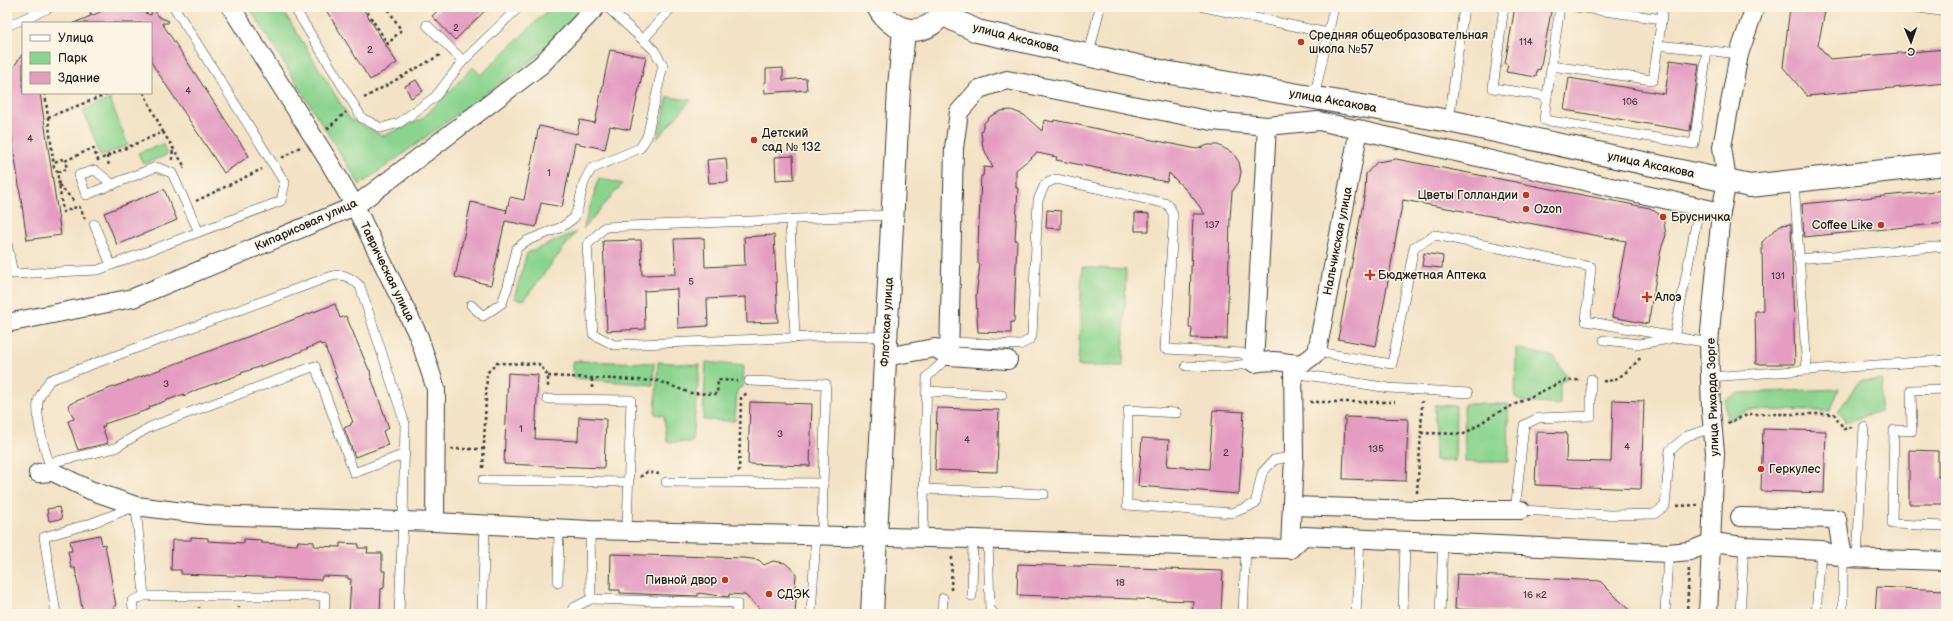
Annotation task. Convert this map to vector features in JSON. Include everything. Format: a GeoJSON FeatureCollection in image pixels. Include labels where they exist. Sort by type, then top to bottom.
{"type":"FeatureCollection","features":[{"type":"Feature","properties":{"kind":"street","name":"Таврическая улица"},"geometry":{"type":"LineString","coordinates":[[231,7],[328,160],[355,206],[419,337],[436,389],[435,522]]}},
{"type":"Feature","properties":{"kind":"street","name":"Кипарисовая улица"},"geometry":{"type":"LineString","coordinates":[[7,323],[133,298],[355,206],[541,65],[596,7]]}},
{"type":"Feature","properties":{"kind":"street"},"geometry":{"type":"LineString","coordinates":[[878,7],[883,16],[890,23],[904,29],[915,30],[926,27],[935,22],[944,10]]}},
{"type":"Feature","properties":{"kind":"street"},"geometry":{"type":"LineString","coordinates":[[1727,181],[1722,147],[1739,54],[1755,7]]}},
{"type":"Feature","properties":{"kind":"street","name":"улица Аксакова"},"geometry":{"type":"LineString","coordinates":[[944,10],[977,31],[1089,54],[1165,72],[1449,122],[1750,186],[1946,164]]}},
{"type":"Feature","properties":{"kind":"street","name":"Флотская улица"},"geometry":{"type":"LineString","coordinates":[[872,614],[892,215],[904,29]]}},
{"type":"Feature","properties":{"kind":"street"},"geometry":{"type":"LineString","coordinates":[[950,349],[954,148],[959,112],[979,89],[1007,80],[1212,121],[1267,126],[1319,121],[1360,129],[1721,212]]}},
{"type":"Feature","properties":{"kind":"street"},"geometry":{"type":"LineString","coordinates":[[1267,126],[1254,363],[1274,361],[1293,369]]}},
{"type":"Feature","properties":{"kind":"street","name":"Нальчикская улица"},"geometry":{"type":"LineString","coordinates":[[1317,352],[1360,129]]}},
{"type":"Feature","properties":{"kind":"street","name":"улица Рихарда Зорге"},"geometry":{"type":"LineString","coordinates":[[1712,542],[1715,452],[1709,343],[1721,212],[1727,181]]}},
{"type":"Feature","properties":{"kind":"street"},"geometry":{"type":"LineString","coordinates":[[886,346],[896,355],[935,348],[950,349],[1008,360]]}},
{"type":"Feature","properties":{"kind":"street"},"geometry":{"type":"LineString","coordinates":[[1293,369],[1308,361],[1317,352]]}},
{"type":"Feature","properties":{"kind":"street"},"geometry":{"type":"LineString","coordinates":[[1290,549],[1294,456],[1293,369]]}},
{"type":"Feature","properties":{"kind":"street"},"geometry":{"type":"LineString","coordinates":[[47,469],[90,490],[136,506],[207,515],[435,522],[590,530],[952,538],[1290,549],[1304,536],[1668,553],[1690,551],[1712,542],[1744,546],[1822,550],[1850,558],[1946,561]]}},
{"type":"Feature","properties":{"kind":"street"},"geometry":{"type":"LineString","coordinates":[[1292,506],[1417,510],[1521,510]]}},
{"type":"Feature","properties":{"kind":"street"},"geometry":{"type":"LineString","coordinates":[[1740,517],[1837,519],[1850,558]]}},
{"type":"Feature","properties":{"kind":"street"},"geometry":{"type":"LineString","coordinates":[[1708,614],[1712,542]]}},
{"type":"Feature","properties":{"kind":"lane"},"geometry":{"type":"LineString","coordinates":[[7,26],[51,7]]}},
{"type":"Feature","properties":{"kind":"lane"},"geometry":{"type":"LineString","coordinates":[[7,243],[13,274],[98,270],[281,201],[285,183],[174,7]]}},
{"type":"Feature","properties":{"kind":"lane"},"geometry":{"type":"LineString","coordinates":[[294,7],[362,118],[381,128],[399,123],[435,98],[463,61],[519,7]]}},
{"type":"Feature","properties":{"kind":"lane"},"geometry":{"type":"LineString","coordinates":[[471,305],[483,316],[502,303],[508,286],[517,248],[526,241],[562,227],[574,218],[584,182],[591,168],[640,148],[646,137],[663,65],[654,50],[607,7]]}},
{"type":"Feature","properties":{"kind":"lane"},"geometry":{"type":"LineString","coordinates":[[643,40],[672,7]]}},
{"type":"Feature","properties":{"kind":"lane"},"geometry":{"type":"LineString","coordinates":[[1089,54],[1100,7]]}},
{"type":"Feature","properties":{"kind":"lane"},"geometry":{"type":"LineString","coordinates":[[1204,7],[1328,34]]}},
{"type":"Feature","properties":{"kind":"lane"},"geometry":{"type":"LineString","coordinates":[[1314,98],[1334,7]]}},
{"type":"Feature","properties":{"kind":"lane"},"geometry":{"type":"LineString","coordinates":[[1449,122],[1464,7]]}},
{"type":"Feature","properties":{"kind":"lane"},"geometry":{"type":"LineString","coordinates":[[1504,7],[1493,88],[1547,96]]}},
{"type":"Feature","properties":{"kind":"lane"},"geometry":{"type":"LineString","coordinates":[[1560,7],[1544,120],[1694,144],[1707,51]]}},
{"type":"Feature","properties":{"kind":"lane"},"geometry":{"type":"LineString","coordinates":[[1576,7],[1662,19]]}},
{"type":"Feature","properties":{"kind":"lane"},"geometry":{"type":"LineString","coordinates":[[1551,66],[1653,80],[1663,7]]}},
{"type":"Feature","properties":{"kind":"lane"},"geometry":{"type":"LineString","coordinates":[[1913,7],[1946,12]]}},
{"type":"Feature","properties":{"kind":"lane"},"geometry":{"type":"LineString","coordinates":[[427,25],[463,61]]}},
{"type":"Feature","properties":{"kind":"lane"},"geometry":{"type":"LineString","coordinates":[[1658,45],[1739,54]]}},
{"type":"Feature","properties":{"kind":"lane"},"geometry":{"type":"LineString","coordinates":[[112,185],[156,167],[172,173],[198,232]]}},
{"type":"Feature","properties":{"kind":"lane"},"geometry":{"type":"LineString","coordinates":[[923,538],[927,377],[950,349],[1020,345],[1030,340],[1032,336],[1038,200],[1045,184],[1056,179],[1168,204],[1173,214],[1173,227],[1165,349],[1242,353],[1254,363]]}},
{"type":"Feature","properties":{"kind":"lane"},"geometry":{"type":"LineString","coordinates":[[1794,182],[1798,259],[1807,370]]}},
{"type":"Feature","properties":{"kind":"lane"},"geometry":{"type":"LineString","coordinates":[[1674,338],[1699,208]]}},
{"type":"Feature","properties":{"kind":"lane"},"geometry":{"type":"LineString","coordinates":[[886,346],[834,336],[614,345],[593,334],[587,245],[605,227],[892,215]]}},
{"type":"Feature","properties":{"kind":"lane"},"geometry":{"type":"LineString","coordinates":[[790,219],[795,338]]}},
{"type":"Feature","properties":{"kind":"lane"},"geometry":{"type":"LineString","coordinates":[[90,224],[111,265]]}},
{"type":"Feature","properties":{"kind":"lane"},"geometry":{"type":"LineString","coordinates":[[1317,352],[1392,364],[1414,247],[1434,235],[1590,267],[1586,321],[1674,338],[1709,343]]}},
{"type":"Feature","properties":{"kind":"lane"},"geometry":{"type":"LineString","coordinates":[[1798,259],[1946,246]]}},
{"type":"Feature","properties":{"kind":"lane"},"geometry":{"type":"LineString","coordinates":[[399,614],[403,521],[405,454],[405,424],[360,286],[350,277],[338,274],[50,380],[38,401],[47,469],[115,448],[150,428],[315,366],[354,472],[405,454]]}},
{"type":"Feature","properties":{"kind":"lane"},"geometry":{"type":"LineString","coordinates":[[1604,340],[1640,344],[1674,338]]}},
{"type":"Feature","properties":{"kind":"lane"},"geometry":{"type":"LineString","coordinates":[[1710,377],[1946,360]]}},
{"type":"Feature","properties":{"kind":"lane"},"geometry":{"type":"LineString","coordinates":[[1186,366],[1226,367],[1254,363]]}},
{"type":"Feature","properties":{"kind":"lane"},"geometry":{"type":"LineString","coordinates":[[1293,369],[1389,388],[1468,393]]}},
{"type":"Feature","properties":{"kind":"lane"},"geometry":{"type":"LineString","coordinates":[[1591,380],[1590,416],[1538,418],[1524,425],[1516,503],[1521,510],[1610,515],[1654,514],[1665,506],[1670,450],[1687,436],[1713,428]]}},
{"type":"Feature","properties":{"kind":"lane"},"geometry":{"type":"LineString","coordinates":[[749,381],[826,384],[823,483],[811,614]]}},
{"type":"Feature","properties":{"kind":"lane"},"geometry":{"type":"LineString","coordinates":[[1946,389],[1911,390],[1912,431],[1894,430],[1892,524],[1946,526]]}},
{"type":"Feature","properties":{"kind":"lane"},"geometry":{"type":"LineString","coordinates":[[927,391],[1002,395]]}},
{"type":"Feature","properties":{"kind":"lane"},"geometry":{"type":"LineString","coordinates":[[547,399],[631,400],[626,531]]}},
{"type":"Feature","properties":{"kind":"lane"},"geometry":{"type":"LineString","coordinates":[[1177,413],[1128,410],[1127,505],[1232,513],[1256,504],[1262,473],[1274,460],[1294,456]]}},
{"type":"Feature","properties":{"kind":"lane"},"geometry":{"type":"LineString","coordinates":[[1843,614],[1864,427]]}},
{"type":"Feature","properties":{"kind":"lane"},"geometry":{"type":"LineString","coordinates":[[483,480],[628,482]]}},
{"type":"Feature","properties":{"kind":"lane"},"geometry":{"type":"LineString","coordinates":[[666,482],[823,483]]}},
{"type":"Feature","properties":{"kind":"lane"},"geometry":{"type":"LineString","coordinates":[[924,488],[1044,494]]}},
{"type":"Feature","properties":{"kind":"lane"},"geometry":{"type":"LineString","coordinates":[[56,614],[44,537],[92,523],[136,506],[144,596]]}},
{"type":"Feature","properties":{"kind":"lane"},"geometry":{"type":"LineString","coordinates":[[482,614],[485,525]]}},
{"type":"Feature","properties":{"kind":"lane"},"geometry":{"type":"LineString","coordinates":[[558,583],[559,529]]}},
{"type":"Feature","properties":{"kind":"lane"},"geometry":{"type":"LineString","coordinates":[[590,530],[591,599]]}},
{"type":"Feature","properties":{"kind":"lane"},"geometry":{"type":"LineString","coordinates":[[972,596],[980,539]]}},
{"type":"Feature","properties":{"kind":"lane"},"geometry":{"type":"LineString","coordinates":[[980,539],[990,609],[994,614]]}},
{"type":"Feature","properties":{"kind":"lane"},"geometry":{"type":"LineString","coordinates":[[1356,614],[1360,539]]}},
{"type":"Feature","properties":{"kind":"lane"},"geometry":{"type":"LineString","coordinates":[[1403,613],[1405,541]]}},
{"type":"Feature","properties":{"kind":"lane"},"geometry":{"type":"LineString","coordinates":[[1440,614],[1444,543]]}},
{"type":"Feature","properties":{"kind":"lane"},"geometry":{"type":"LineString","coordinates":[[1740,614],[1744,546]]}},
{"type":"Feature","properties":{"kind":"lane"},"geometry":{"type":"LineString","coordinates":[[1242,614],[1246,548]]}},
{"type":"Feature","properties":{"kind":"lane"},"geometry":{"type":"LineString","coordinates":[[1816,614],[1822,550]]}},
{"type":"Feature","properties":{"kind":"lane"},"geometry":{"type":"LineString","coordinates":[[1665,614],[1668,553]]}},
{"type":"Feature","properties":{"kind":"lane"},"geometry":{"type":"LineString","coordinates":[[134,614],[132,601],[144,596],[325,596],[324,614]]}},
{"type":"Feature","properties":{"kind":"lane"},"geometry":{"type":"LineString","coordinates":[[942,614],[943,598]]}},
{"type":"Feature","properties":{"kind":"lane"},"geometry":{"type":"LineString","coordinates":[[570,614],[573,608],[591,599],[737,602],[736,614]]}},
{"type":"Feature","properties":{"kind":"path"},"geometry":{"type":"LineString","coordinates":[[88,7],[91,16]]}},
{"type":"Feature","properties":{"kind":"path"},"geometry":{"type":"LineString","coordinates":[[364,7],[388,44],[401,30],[387,7]]}},
{"type":"Feature","properties":{"kind":"path"},"geometry":{"type":"LineString","coordinates":[[45,94],[55,162],[54,167],[57,171],[63,212],[79,206]]}},
{"type":"Feature","properties":{"kind":"path"},"geometry":{"type":"LineString","coordinates":[[94,94],[96,98]]}},
{"type":"Feature","properties":{"kind":"path"},"geometry":{"type":"LineString","coordinates":[[48,117],[108,94]]}},
{"type":"Feature","properties":{"kind":"path"},"geometry":{"type":"LineString","coordinates":[[144,94],[163,132],[173,147],[185,167],[172,173],[173,147]]}},
{"type":"Feature","properties":{"kind":"path"},"geometry":{"type":"LineString","coordinates":[[55,162],[61,159],[65,161],[93,148],[98,160],[163,132]]}},
{"type":"Feature","properties":{"kind":"path"},"geometry":{"type":"LineString","coordinates":[[57,171],[65,171],[67,165],[65,161]]}},
{"type":"Feature","properties":{"kind":"path"},"geometry":{"type":"LineString","coordinates":[[59,185],[79,206],[90,224]]}},
{"type":"Feature","properties":{"kind":"path"},"geometry":{"type":"LineString","coordinates":[[1421,433],[1464,434],[1493,415],[1563,381],[1591,380],[1609,382],[1629,369],[1655,342]]}},
{"type":"Feature","properties":{"kind":"path"},"geometry":{"type":"LineString","coordinates":[[483,480],[487,373],[497,363],[539,364],[548,376],[547,399]]}},
{"type":"Feature","properties":{"kind":"path"},"geometry":{"type":"LineString","coordinates":[[548,376],[659,381],[690,393],[717,394],[718,380],[749,381],[747,394],[741,398],[738,482]]}},
{"type":"Feature","properties":{"kind":"path"},"geometry":{"type":"LineString","coordinates":[[1417,510],[1422,390]]}},
{"type":"Feature","properties":{"kind":"path"},"geometry":{"type":"LineString","coordinates":[[1293,402],[1399,402]]}},
{"type":"Feature","properties":{"kind":"path"},"geometry":{"type":"LineString","coordinates":[[1414,402],[1422,402]]}},
{"type":"Feature","properties":{"kind":"path"},"geometry":{"type":"LineString","coordinates":[[1713,428],[1750,414],[1834,414],[1844,429],[1860,426],[1864,427]]}},
{"type":"Feature","properties":{"kind":"path"},"geometry":{"type":"LineString","coordinates":[[628,482],[647,472],[658,472],[666,482]]}},
{"type":"Feature","properties":{"kind":"path"},"geometry":{"type":"LineString","coordinates":[[943,598],[951,598],[952,538]]}},
{"type":"Feature","properties":{"kind":"path"},"geometry":{"type":"LineString","coordinates":[[1687,614],[1690,551]]}},
{"type":"Feature","properties":{"kind":"green space"},"geometry":{"type":"Polygon","coordinates":[[[249,7],[281,7],[350,119],[383,136],[422,119],[473,67],[481,75],[551,7],[576,7],[580,11],[536,57],[360,185],[249,7]]]}},
{"type":"Feature","properties":{"kind":"green space"},"geometry":{"type":"Polygon","coordinates":[[[668,97],[691,100],[657,139],[668,97]]]}},
{"type":"Feature","properties":{"kind":"green space"},"geometry":{"type":"Polygon","coordinates":[[[110,99],[128,145],[101,156],[83,110],[110,99]]]}},
{"type":"Feature","properties":{"kind":"green space"},"geometry":{"type":"Polygon","coordinates":[[[163,144],[167,155],[143,164],[138,153],[163,144]]]}},
{"type":"Feature","properties":{"kind":"green space"},"geometry":{"type":"Polygon","coordinates":[[[599,178],[622,184],[583,229],[599,178]]]}},
{"type":"Feature","properties":{"kind":"green space"},"geometry":{"type":"Polygon","coordinates":[[[576,232],[524,300],[514,298],[527,253],[576,232]]]}},
{"type":"Feature","properties":{"kind":"green space"},"geometry":{"type":"Polygon","coordinates":[[[1082,267],[1126,270],[1123,366],[1078,366],[1082,267]]]}},
{"type":"Feature","properties":{"kind":"green space"},"geometry":{"type":"Polygon","coordinates":[[[1516,348],[1554,357],[1567,378],[1560,383],[1560,405],[1525,402],[1515,397],[1516,348]]]}},
{"type":"Feature","properties":{"kind":"green space"},"geometry":{"type":"Polygon","coordinates":[[[573,361],[654,363],[653,385],[573,378],[573,361]]]}},
{"type":"Feature","properties":{"kind":"green space"},"geometry":{"type":"Polygon","coordinates":[[[658,362],[700,365],[692,442],[667,442],[664,416],[655,414],[658,362]]]}},
{"type":"Feature","properties":{"kind":"green space"},"geometry":{"type":"Polygon","coordinates":[[[706,362],[744,366],[743,386],[737,390],[735,421],[703,420],[706,362]]]}},
{"type":"Feature","properties":{"kind":"green space"},"geometry":{"type":"Polygon","coordinates":[[[1882,380],[1880,411],[1845,423],[1844,417],[1838,412],[1859,381],[1882,380]]]}},
{"type":"Feature","properties":{"kind":"green space"},"geometry":{"type":"Polygon","coordinates":[[[1839,389],[1830,411],[1749,410],[1727,421],[1725,400],[1739,393],[1839,389]]]}},
{"type":"Feature","properties":{"kind":"green space"},"geometry":{"type":"Polygon","coordinates":[[[1464,404],[1508,404],[1509,462],[1465,462],[1464,404]]]}},
{"type":"Feature","properties":{"kind":"green space"},"geometry":{"type":"Polygon","coordinates":[[[1435,405],[1456,406],[1455,461],[1435,461],[1435,405]]]}},
{"type":"Feature","properties":{"kind":"building"},"geometry":{"type":"Polygon","coordinates":[[[112,7],[127,7],[151,15],[152,7],[159,17],[169,21],[168,23],[162,23],[249,156],[224,173],[152,64],[152,22],[76,22],[112,7]]]}},
{"type":"Feature","properties":{"kind":"building"},"geometry":{"type":"Polygon","coordinates":[[[324,7],[362,7],[397,63],[370,80],[324,7]]]}},
{"type":"Feature","properties":{"kind":"building"},"geometry":{"type":"Polygon","coordinates":[[[442,7],[489,7],[455,40],[432,16],[442,7]]]}},
{"type":"Feature","properties":{"kind":"building"},"geometry":{"type":"Polygon","coordinates":[[[1515,7],[1552,7],[1540,70],[1537,69],[1536,77],[1506,72],[1508,65],[1505,64],[1515,7]]]}},
{"type":"Feature","properties":{"kind":"building"},"geometry":{"type":"Polygon","coordinates":[[[1790,7],[1826,7],[1818,45],[1830,59],[1946,49],[1946,83],[1807,96],[1783,67],[1790,7]]]}},
{"type":"Feature","properties":{"kind":"building"},"geometry":{"type":"Polygon","coordinates":[[[610,50],[646,57],[630,130],[610,126],[605,149],[575,143],[562,207],[541,203],[536,227],[505,221],[491,285],[455,277],[471,202],[507,210],[510,197],[524,200],[539,126],[577,134],[580,120],[595,123],[610,50]]]}},
{"type":"Feature","properties":{"kind":"building"},"geometry":{"type":"Polygon","coordinates":[[[22,54],[22,94],[40,94],[61,235],[27,240],[7,104],[7,77],[22,54]]]}},
{"type":"Feature","properties":{"kind":"building"},"geometry":{"type":"Polygon","coordinates":[[[1670,60],[1699,64],[1690,131],[1564,110],[1569,78],[1665,94],[1670,60]]]}},
{"type":"Feature","properties":{"kind":"building"},"geometry":{"type":"Polygon","coordinates":[[[783,68],[783,80],[806,78],[807,90],[765,93],[764,82],[766,82],[766,69],[783,68]]]}},
{"type":"Feature","properties":{"kind":"building"},"geometry":{"type":"Polygon","coordinates":[[[416,80],[423,91],[411,98],[405,86],[416,80]]]}},
{"type":"Feature","properties":{"kind":"building"},"geometry":{"type":"Polygon","coordinates":[[[1011,110],[1024,115],[1042,131],[1044,120],[1054,122],[1054,120],[1197,149],[1208,145],[1218,145],[1233,153],[1239,162],[1241,172],[1239,182],[1232,192],[1227,339],[1191,338],[1192,328],[1189,328],[1193,214],[1205,214],[1190,194],[1169,173],[1167,182],[1056,160],[1057,157],[1037,153],[1016,170],[1016,188],[1018,188],[1015,240],[1017,240],[1014,322],[1011,322],[1011,333],[978,332],[976,296],[980,264],[978,264],[978,245],[981,176],[983,176],[984,167],[993,168],[983,147],[981,133],[984,123],[991,116],[1001,111],[1011,110]]]}},
{"type":"Feature","properties":{"kind":"building"},"geometry":{"type":"Polygon","coordinates":[[[793,156],[794,179],[776,180],[775,157],[793,156]]]}},
{"type":"Feature","properties":{"kind":"building"},"geometry":{"type":"Polygon","coordinates":[[[726,158],[728,182],[709,183],[707,160],[726,158]]]}},
{"type":"Feature","properties":{"kind":"building"},"geometry":{"type":"Polygon","coordinates":[[[1396,159],[1650,208],[1663,217],[1666,235],[1661,249],[1648,324],[1612,317],[1626,241],[1403,200],[1376,346],[1338,339],[1365,192],[1366,174],[1377,162],[1396,159]]]}},
{"type":"Feature","properties":{"kind":"building"},"geometry":{"type":"Polygon","coordinates":[[[164,189],[177,220],[117,245],[104,213],[164,189]]]}},
{"type":"Feature","properties":{"kind":"building"},"geometry":{"type":"Polygon","coordinates":[[[1946,190],[1946,223],[1804,237],[1802,204],[1946,190]]]}},
{"type":"Feature","properties":{"kind":"building"},"geometry":{"type":"Polygon","coordinates":[[[1047,210],[1061,211],[1061,229],[1046,228],[1047,210]]]}},
{"type":"Feature","properties":{"kind":"building"},"geometry":{"type":"Polygon","coordinates":[[[1135,213],[1149,214],[1149,231],[1135,231],[1135,213]]]}},
{"type":"Feature","properties":{"kind":"building"},"geometry":{"type":"Polygon","coordinates":[[[1791,224],[1795,364],[1756,364],[1755,311],[1763,311],[1762,242],[1780,225],[1791,224]]]}},
{"type":"Feature","properties":{"kind":"building"},"geometry":{"type":"Polygon","coordinates":[[[774,235],[778,322],[747,323],[746,297],[707,299],[708,326],[678,328],[677,289],[644,291],[645,329],[607,331],[603,241],[641,240],[642,275],[676,274],[674,239],[704,238],[705,267],[745,265],[744,237],[774,235]]]}},
{"type":"Feature","properties":{"kind":"building"},"geometry":{"type":"Polygon","coordinates":[[[1424,253],[1443,256],[1442,268],[1422,266],[1424,253]]]}},
{"type":"Feature","properties":{"kind":"building"},"geometry":{"type":"Polygon","coordinates":[[[335,304],[340,318],[346,316],[370,370],[371,377],[389,428],[383,431],[388,445],[355,457],[344,428],[351,425],[353,422],[335,378],[337,378],[324,344],[321,345],[320,343],[288,357],[241,373],[242,374],[196,390],[184,396],[184,394],[149,407],[150,409],[104,424],[105,426],[102,427],[108,443],[78,450],[68,421],[74,419],[68,405],[335,304]]]}},
{"type":"Feature","properties":{"kind":"building"},"geometry":{"type":"Polygon","coordinates":[[[508,373],[538,375],[535,439],[578,441],[579,417],[606,419],[604,468],[504,464],[508,373]]]}},
{"type":"Feature","properties":{"kind":"building"},"geometry":{"type":"Polygon","coordinates":[[[1613,400],[1644,401],[1641,489],[1535,485],[1537,432],[1567,433],[1566,461],[1611,462],[1613,400]]]}},
{"type":"Feature","properties":{"kind":"building"},"geometry":{"type":"Polygon","coordinates":[[[750,402],[812,404],[810,466],[748,464],[750,402]]]}},
{"type":"Feature","properties":{"kind":"building"},"geometry":{"type":"Polygon","coordinates":[[[937,408],[999,410],[997,472],[935,470],[937,408]]]}},
{"type":"Feature","properties":{"kind":"building"},"geometry":{"type":"Polygon","coordinates":[[[1213,410],[1244,412],[1239,494],[1138,486],[1142,438],[1169,440],[1167,466],[1209,469],[1213,410]]]}},
{"type":"Feature","properties":{"kind":"building"},"geometry":{"type":"Polygon","coordinates":[[[1345,417],[1408,419],[1406,481],[1343,479],[1345,417]]]}},
{"type":"Feature","properties":{"kind":"building"},"geometry":{"type":"Polygon","coordinates":[[[1763,429],[1826,431],[1824,493],[1761,491],[1763,429]]]}},
{"type":"Feature","properties":{"kind":"building"},"geometry":{"type":"Polygon","coordinates":[[[1909,450],[1938,451],[1938,477],[1946,477],[1946,504],[1909,504],[1909,450]]]}},
{"type":"Feature","properties":{"kind":"building"},"geometry":{"type":"Polygon","coordinates":[[[59,507],[62,519],[49,521],[47,509],[59,507]]]}},
{"type":"Feature","properties":{"kind":"building"},"geometry":{"type":"Polygon","coordinates":[[[100,535],[102,545],[105,544],[116,606],[114,606],[115,614],[83,614],[75,568],[71,568],[68,551],[72,551],[70,541],[100,535]]]}},
{"type":"Feature","properties":{"kind":"building"},"geometry":{"type":"Polygon","coordinates":[[[191,537],[208,538],[208,541],[244,543],[244,539],[261,540],[261,543],[297,545],[298,541],[314,542],[314,546],[340,547],[340,543],[359,544],[358,548],[368,548],[367,553],[382,553],[382,571],[385,571],[384,588],[381,589],[380,614],[349,614],[351,579],[348,579],[348,577],[322,576],[321,580],[181,574],[181,570],[171,570],[172,540],[191,540],[191,537]]]}},
{"type":"Feature","properties":{"kind":"building"},"geometry":{"type":"Polygon","coordinates":[[[611,554],[744,558],[759,560],[764,565],[773,561],[785,563],[796,575],[795,587],[791,595],[796,600],[795,614],[760,614],[760,609],[745,595],[729,594],[729,597],[698,593],[698,596],[667,595],[620,593],[620,590],[610,590],[611,554]]]}},
{"type":"Feature","properties":{"kind":"building"},"geometry":{"type":"Polygon","coordinates":[[[1018,564],[1223,571],[1221,614],[1192,614],[1193,601],[1017,595],[1018,564]]]}},
{"type":"Feature","properties":{"kind":"building"},"geometry":{"type":"Polygon","coordinates":[[[1457,574],[1600,581],[1633,614],[1552,614],[1455,609],[1457,574]]]}},
{"type":"Feature","properties":{"kind":"building"},"geometry":{"type":"Polygon","coordinates":[[[1877,587],[1946,590],[1946,614],[1875,614],[1877,587]]]}},
{"type":"Feature","properties":{"kind":"place","name":"Средняя общеобразовательная школа №57"},"geometry":{"type":"Point","coordinates":[1301,42]}},
{"type":"Feature","properties":{"kind":"place","name":"Детский сад № 132"},"geometry":{"type":"Point","coordinates":[754,140]}},
{"type":"Feature","properties":{"kind":"place","name":"Цветы Голландии"},"geometry":{"type":"Point","coordinates":[1526,195]}},
{"type":"Feature","properties":{"kind":"place","name":"Ozon"},"geometry":{"type":"Point","coordinates":[1526,209]}},
{"type":"Feature","properties":{"kind":"place","name":"Брусничка"},"geometry":{"type":"Point","coordinates":[1663,217]}},
{"type":"Feature","properties":{"kind":"place","name":"Coffee Like"},"geometry":{"type":"Point","coordinates":[1881,225]}},
{"type":"Feature","properties":{"kind":"place","name":"Бюджетная Аптека"},"geometry":{"type":"Point","coordinates":[1370,275]}},
{"type":"Feature","properties":{"kind":"place","name":"Алоэ"},"geometry":{"type":"Point","coordinates":[1647,297]}},
{"type":"Feature","properties":{"kind":"place","name":"Геркулес"},"geometry":{"type":"Point","coordinates":[1761,469]}},
{"type":"Feature","properties":{"kind":"place","name":"Пивной двор"},"geometry":{"type":"Point","coordinates":[725,580]}},
{"type":"Feature","properties":{"kind":"place","name":"СДЭК"},"geometry":{"type":"Point","coordinates":[769,594]}}]}
